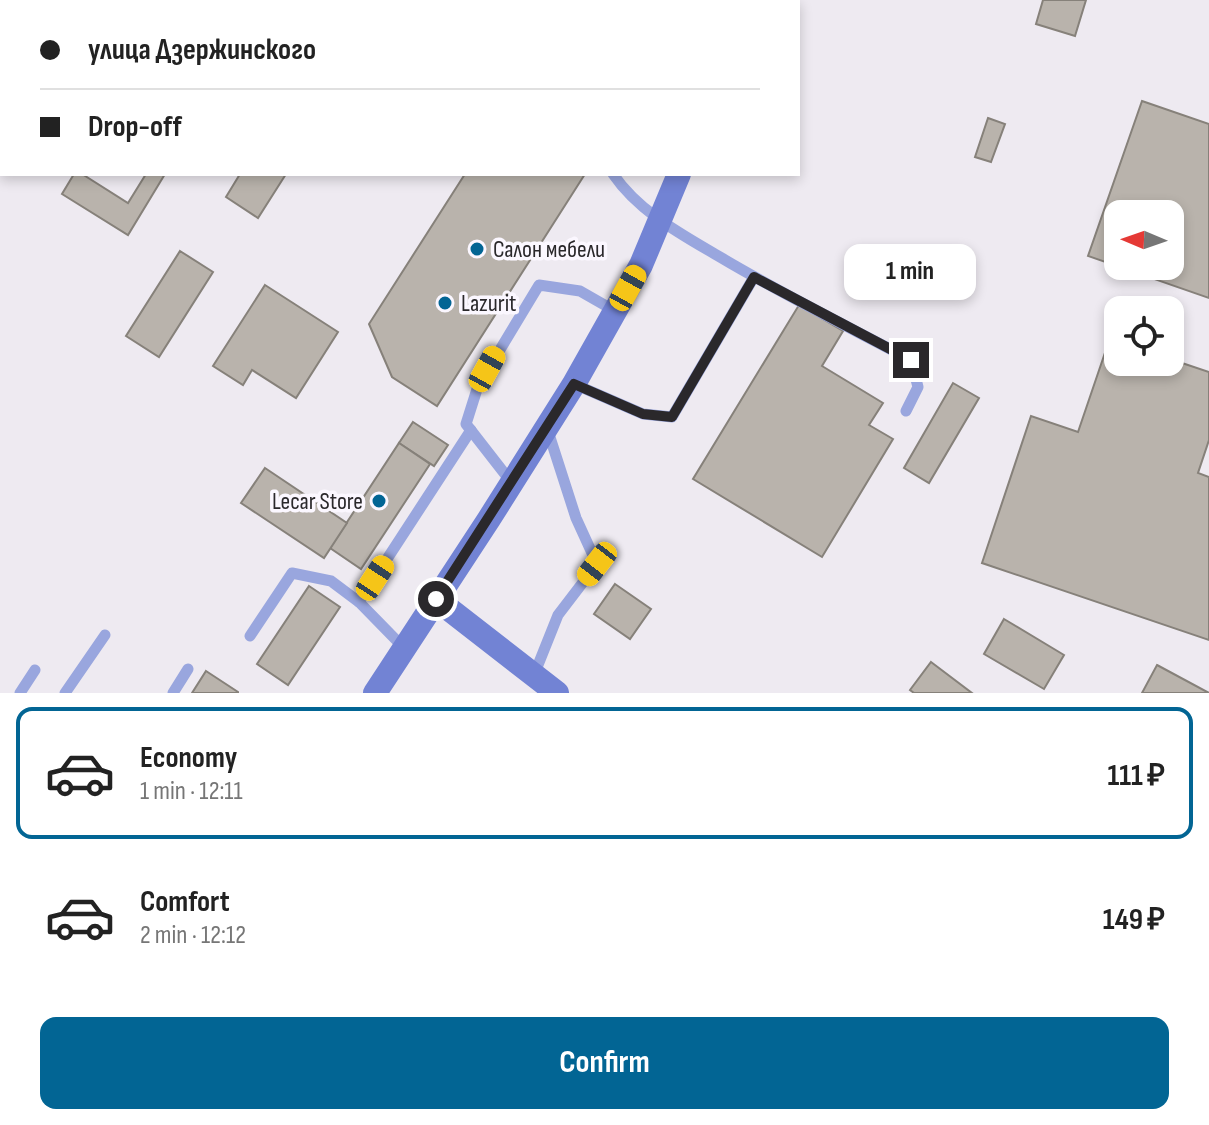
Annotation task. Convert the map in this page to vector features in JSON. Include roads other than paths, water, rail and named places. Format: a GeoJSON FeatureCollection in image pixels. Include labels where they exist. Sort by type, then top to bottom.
{"type":"FeatureCollection","features":[{"type":"Feature","properties":{"kind":"main road"},"geometry":{"type":"LineString","coordinates":[[375,693],[574,384],[641,265],[678,176]]}},
{"type":"Feature","properties":{"kind":"main road"},"geometry":{"type":"LineString","coordinates":[[436,599],[557,693]]}},
{"type":"Feature","properties":{"kind":"lane"},"geometry":{"type":"LineString","coordinates":[[614,176],[659,221],[754,277],[911,360],[918,387],[906,411]]}},
{"type":"Feature","properties":{"kind":"lane"},"geometry":{"type":"LineString","coordinates":[[574,384],[643,414],[672,417],[754,277]]}},
{"type":"Feature","properties":{"kind":"lane"},"geometry":{"type":"LineString","coordinates":[[512,483],[466,424],[478,386],[539,285],[580,291],[615,312]]}},
{"type":"Feature","properties":{"kind":"lane"},"geometry":{"type":"LineString","coordinates":[[533,676],[558,615],[597,564],[576,518],[547,428]]}},
{"type":"Feature","properties":{"kind":"lane"},"geometry":{"type":"LineString","coordinates":[[359,602],[471,430]]}},
{"type":"Feature","properties":{"kind":"lane"},"geometry":{"type":"LineString","coordinates":[[250,636],[292,573],[331,581],[359,602],[404,648]]}},
{"type":"Feature","properties":{"kind":"lane"},"geometry":{"type":"LineString","coordinates":[[65,693],[105,635]]}},
{"type":"Feature","properties":{"kind":"lane"},"geometry":{"type":"LineString","coordinates":[[173,693],[188,669]]}},
{"type":"Feature","properties":{"kind":"lane"},"geometry":{"type":"LineString","coordinates":[[20,693],[35,670]]}},
{"type":"Feature","properties":{"kind":"place","name":"Салон мебели"},"geometry":{"type":"Point","coordinates":[477,249]}},
{"type":"Feature","properties":{"kind":"place","name":"Lazurit"},"geometry":{"type":"Point","coordinates":[445,303]}},
{"type":"Feature","properties":{"kind":"place","name":"Lecar Store"},"geometry":{"type":"Point","coordinates":[379,501]}}]}
